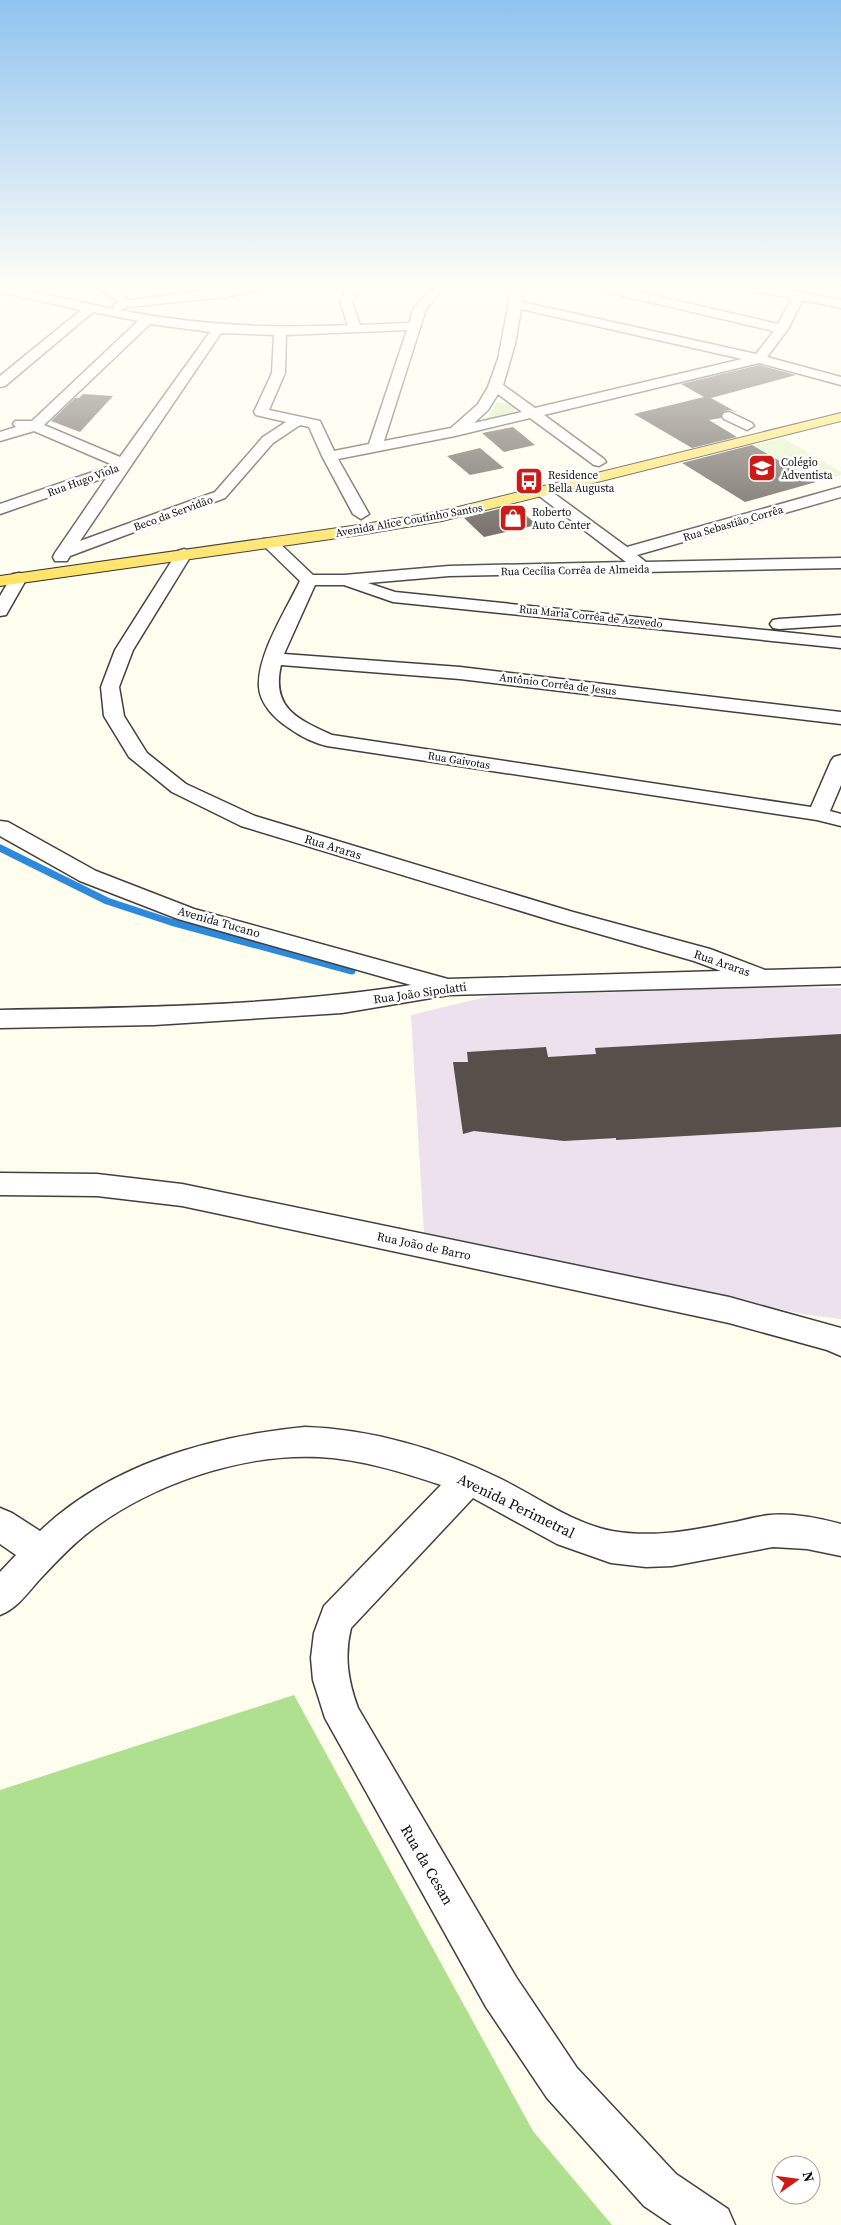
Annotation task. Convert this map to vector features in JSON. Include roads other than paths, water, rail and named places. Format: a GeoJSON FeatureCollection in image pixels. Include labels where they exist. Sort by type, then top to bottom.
{"type":"FeatureCollection","features":[{"type":"Feature","properties":{"kind":"main road"},"geometry":{"type":"LineString","coordinates":[[539,476],[841,403]]}},
{"type":"Feature","properties":{"kind":"main road","name":"Avenida Alice Coutinho Santos"},"geometry":{"type":"LineString","coordinates":[[0,581],[394,524],[500,505],[543,492],[841,417]]}},
{"type":"Feature","properties":{"kind":"main road","name":"Avenida Alice Coutinho Santos"},"geometry":{"type":"LineString","coordinates":[[0,567],[62,555],[362,514],[420,504]]}},
{"type":"Feature","properties":{"kind":"street"},"geometry":{"type":"LineString","coordinates":[[0,437],[35,426],[72,391]]}},
{"type":"Feature","properties":{"kind":"street","name":"Rua Hugo Viola"},"geometry":{"type":"LineString","coordinates":[[0,509],[123,466],[175,391]]}},
{"type":"Feature","properties":{"kind":"street"},"geometry":{"type":"LineString","coordinates":[[272,391],[261,412],[316,424],[329,456],[362,514]]}},
{"type":"Feature","properties":{"kind":"street"},"geometry":{"type":"LineString","coordinates":[[376,448],[395,391]]}},
{"type":"Feature","properties":{"kind":"street"},"geometry":{"type":"LineString","coordinates":[[455,432],[479,412],[493,391]]}},
{"type":"Feature","properties":{"kind":"street"},"geometry":{"type":"LineString","coordinates":[[503,391],[599,462]]}},
{"type":"Feature","properties":{"kind":"street"},"geometry":{"type":"LineString","coordinates":[[329,456],[455,432],[627,391]]}},
{"type":"Feature","properties":{"kind":"street"},"geometry":{"type":"LineString","coordinates":[[729,416],[747,426]]}},
{"type":"Feature","properties":{"kind":"street","name":"Beco da Servidão"},"geometry":{"type":"LineString","coordinates":[[62,555],[220,495],[268,440],[298,420]]}},
{"type":"Feature","properties":{"kind":"street"},"geometry":{"type":"LineString","coordinates":[[0,421],[35,426],[123,466],[62,555]]}},
{"type":"Feature","properties":{"kind":"street"},"geometry":{"type":"LineString","coordinates":[[543,492],[646,569]]}},
{"type":"Feature","properties":{"kind":"street","name":"Rua Sebastião Corrêa"},"geometry":{"type":"LineString","coordinates":[[625,553],[841,492]]}},
{"type":"Feature","properties":{"kind":"street"},"geometry":{"type":"LineString","coordinates":[[269,542],[309,580]]}},
{"type":"Feature","properties":{"kind":"street","name":"Rua Araras"},"geometry":{"type":"LineString","coordinates":[[184,554],[124,650],[110,687],[114,716],[139,757],[179,788],[248,821],[565,917],[702,955],[760,976]]}},
{"type":"Feature","properties":{"kind":"street","name":"Rua Cecília Corrêa de Almeida"},"geometry":{"type":"LineString","coordinates":[[309,580],[344,580],[449,571],[646,569],[841,563]]}},
{"type":"Feature","properties":{"kind":"street"},"geometry":{"type":"LineString","coordinates":[[0,611],[19,578]]}},
{"type":"Feature","properties":{"kind":"street","name":"Rua Gaivotas"},"geometry":{"type":"LineString","coordinates":[[309,580],[273,658],[268,688],[278,708],[297,727],[327,740],[818,814],[841,820]]}},
{"type":"Feature","properties":{"kind":"street","name":"Rua Maria Corrêa de Azevedo"},"geometry":{"type":"LineString","coordinates":[[344,580],[393,597],[731,630],[841,643]]}},
{"type":"Feature","properties":{"kind":"street"},"geometry":{"type":"LineString","coordinates":[[731,630],[791,622],[841,620]]}},
{"type":"Feature","properties":{"kind":"street","name":"Antônio Corrêa de Jesus"},"geometry":{"type":"LineString","coordinates":[[273,658],[460,673],[841,718]]}},
{"type":"Feature","properties":{"kind":"street"},"geometry":{"type":"LineString","coordinates":[[818,814],[841,761]]}},
{"type":"Feature","properties":{"kind":"street","name":"Avenida Tucano"},"geometry":{"type":"LineString","coordinates":[[0,827],[88,876],[186,914],[449,987]]}},
{"type":"Feature","properties":{"kind":"street","name":"Rua João Sipolatti"},"geometry":{"type":"LineString","coordinates":[[0,1019],[154,1016],[342,1004],[449,987],[760,976],[841,976]]}},
{"type":"Feature","properties":{"kind":"street","name":"Rua João de Barro"},"geometry":{"type":"LineString","coordinates":[[0,1184],[97,1186],[182,1195],[729,1310],[839,1341]]}},
{"type":"Feature","properties":{"kind":"street","name":"Avenida Perimetral"},"geometry":{"type":"LineString","coordinates":[[0,1598],[41,1552],[76,1522],[119,1495],[172,1469],[260,1448],[307,1442],[350,1447],[403,1459],[468,1480],[581,1539],[632,1550],[689,1547],[773,1531],[824,1535],[841,1540]]}},
{"type":"Feature","properties":{"kind":"street","name":"Rua da Cesan"},"geometry":{"type":"LineString","coordinates":[[468,1480],[336,1618],[328,1644],[330,1680],[343,1718],[501,1992],[562,2083],[660,2190],[712,2225]]}},
{"type":"Feature","properties":{"kind":"street"},"geometry":{"type":"LineString","coordinates":[[0,1524],[41,1552]]}},
{"type":"Feature","properties":{"kind":"waterway"},"geometry":{"type":"LineString","coordinates":[[0,848],[107,901],[171,922],[352,971]]}},
{"type":"Feature","properties":{"kind":"place","name":"Colégio Adventista"},"geometry":{"type":"Point","coordinates":[762,468]}},
{"type":"Feature","properties":{"kind":"place","name":"Residence Bella Augusta"},"geometry":{"type":"Point","coordinates":[529,481]}},
{"type":"Feature","properties":{"kind":"place","name":"Roberto Auto Center"},"geometry":{"type":"Point","coordinates":[513,518]}}]}
